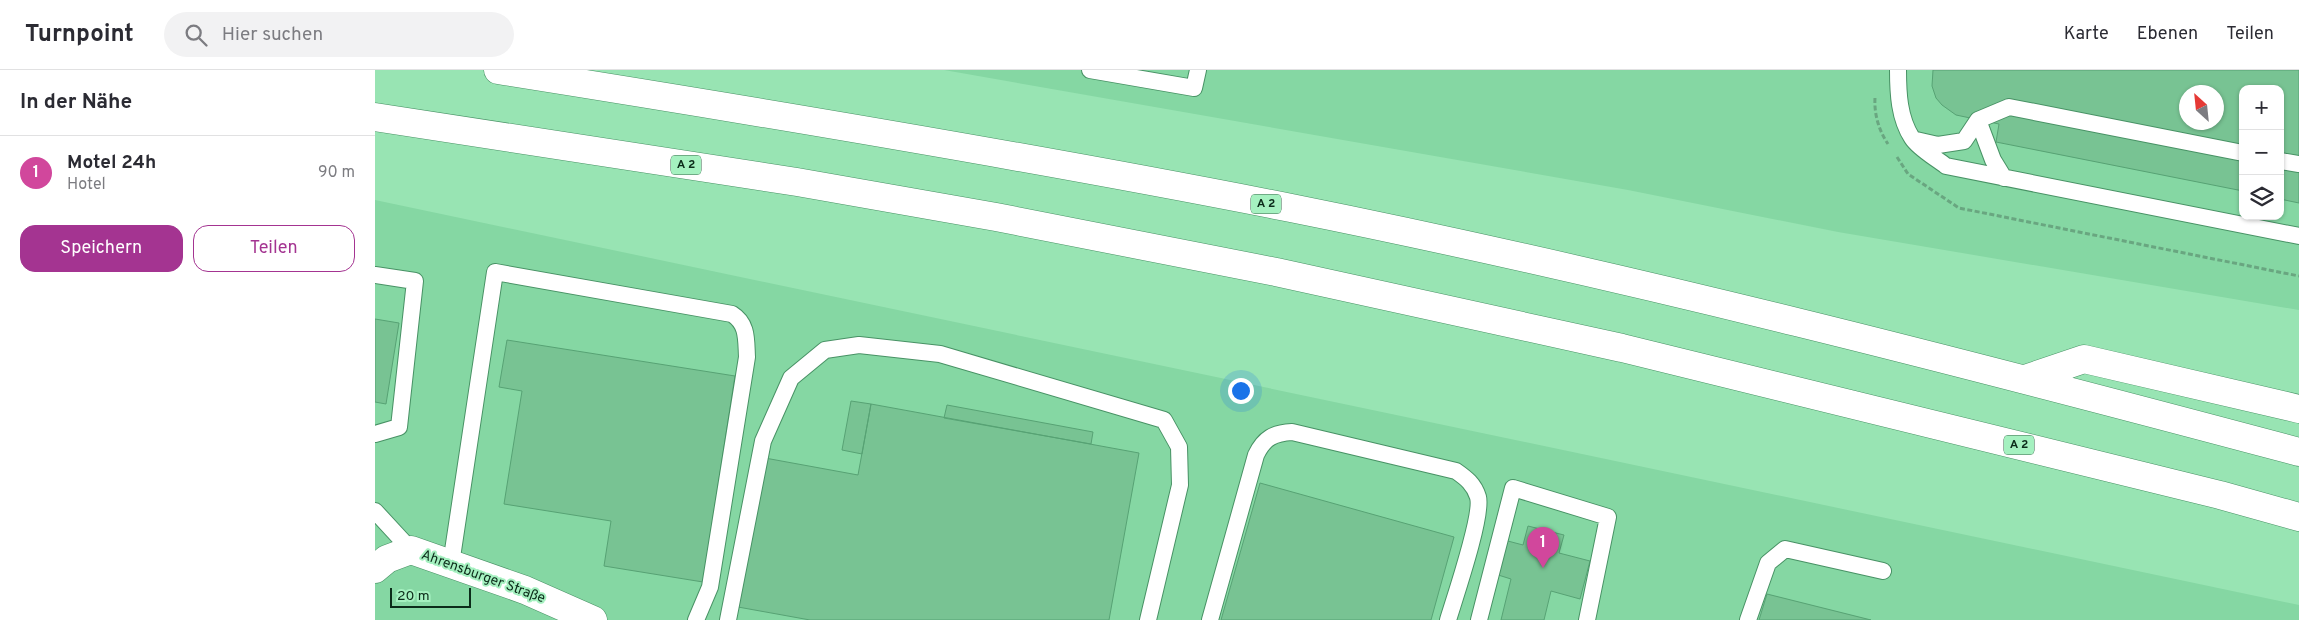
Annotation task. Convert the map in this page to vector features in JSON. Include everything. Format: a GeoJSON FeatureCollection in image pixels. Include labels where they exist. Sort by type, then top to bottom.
{"type":"FeatureCollection","features":[{"type":"Feature","properties":{"kind":"main road","name":"A 2"},"geometry":{"type":"LineString","coordinates":[[498,70],[803,118],[1293,209],[1698,297],[2025,379],[2299,452]]}},
{"type":"Feature","properties":{"kind":"main road","name":"A 2"},"geometry":{"type":"LineString","coordinates":[[375,117],[806,184],[996,217],[1266,270],[1622,348],[2220,494],[2299,517]]}},
{"type":"Feature","properties":{"kind":"main road"},"geometry":{"type":"LineString","coordinates":[[2025,379],[2084,359],[2299,409]]}},
{"type":"Feature","properties":{"kind":"main road"},"geometry":{"type":"LineString","coordinates":[[2220,494],[2299,538]]}},
{"type":"Feature","properties":{"kind":"main road","name":"Ahrensburger Straße"},"geometry":{"type":"LineString","coordinates":[[375,569],[387,559],[411,550],[525,590],[593,620]]}},
{"type":"Feature","properties":{"kind":"lane"},"geometry":{"type":"LineString","coordinates":[[1090,70],[1194,88],[1197,70]]}},
{"type":"Feature","properties":{"kind":"lane"},"geometry":{"type":"LineString","coordinates":[[1898,70],[1898,97],[1903,119],[1913,140],[1946,166],[2299,236]]}},
{"type":"Feature","properties":{"kind":"lane"},"geometry":{"type":"LineString","coordinates":[[1913,140],[1938,145],[1964,140],[1978,120],[2009,107],[2239,152]]}},
{"type":"Feature","properties":{"kind":"lane"},"geometry":{"type":"LineString","coordinates":[[1978,120],[1993,160],[2004,178]]}},
{"type":"Feature","properties":{"kind":"lane"},"geometry":{"type":"LineString","coordinates":[[2284,161],[2299,164]]}},
{"type":"Feature","properties":{"kind":"lane"},"geometry":{"type":"LineString","coordinates":[[451,564],[495,272],[732,314],[740,319],[744,325],[747,357],[710,587],[696,620]]}},
{"type":"Feature","properties":{"kind":"lane"},"geometry":{"type":"LineString","coordinates":[[375,275],[415,281],[399,427],[375,434]]}},
{"type":"Feature","properties":{"kind":"lane"},"geometry":{"type":"LineString","coordinates":[[727,620],[763,441],[791,378],[825,350],[859,345],[940,354],[1164,420],[1179,447],[1180,485],[1148,620]]}},
{"type":"Feature","properties":{"kind":"lane"},"geometry":{"type":"LineString","coordinates":[[1210,620],[1256,455],[1262,444],[1269,437],[1279,432],[1292,432],[1456,472],[1473,485],[1479,506],[1448,620]]}},
{"type":"Feature","properties":{"kind":"lane"},"geometry":{"type":"LineString","coordinates":[[1479,620],[1513,488],[1608,517],[1587,620]]}},
{"type":"Feature","properties":{"kind":"lane"},"geometry":{"type":"LineString","coordinates":[[375,511],[411,550]]}},
{"type":"Feature","properties":{"kind":"lane"},"geometry":{"type":"LineString","coordinates":[[1748,620],[1768,563],[1785,549],[1883,571]]}},
{"type":"Feature","properties":{"kind":"shaded area"},"geometry":{"type":"Polygon","coordinates":[[[944,70],[2299,70],[2299,310],[1838,232],[1628,190],[944,70]]]}},
{"type":"Feature","properties":{"kind":"shaded area"},"geometry":{"type":"Polygon","coordinates":[[[375,200],[2299,605],[2299,620],[375,620],[375,200]]]}},
{"type":"Feature","properties":{"kind":"building"},"geometry":{"type":"Polygon","coordinates":[[[1933,70],[2299,70],[2299,203],[2284,200],[2284,85],[2239,85],[2239,190],[1996,142],[1999,124],[1956,115],[1936,98],[1932,86],[1933,70]]]}},
{"type":"Feature","properties":{"kind":"building"},"geometry":{"type":"Polygon","coordinates":[[[375,319],[399,323],[386,404],[375,402],[375,319]]]}},
{"type":"Feature","properties":{"kind":"building"},"geometry":{"type":"Polygon","coordinates":[[[507,340],[735,376],[703,582],[604,566],[611,521],[504,504],[522,391],[499,387],[507,340]]]}},
{"type":"Feature","properties":{"kind":"building"},"geometry":{"type":"Polygon","coordinates":[[[851,401],[871,404],[862,454],[842,450],[851,401]]]}},
{"type":"Feature","properties":{"kind":"building"},"geometry":{"type":"Polygon","coordinates":[[[871,404],[1139,453],[1109,620],[810,620],[738,607],[765,458],[858,475],[871,404]]]}},
{"type":"Feature","properties":{"kind":"building"},"geometry":{"type":"Polygon","coordinates":[[[947,405],[1093,432],[1091,444],[944,418],[947,405]]]}},
{"type":"Feature","properties":{"kind":"building"},"geometry":{"type":"Polygon","coordinates":[[[1260,483],[1454,537],[1431,620],[1221,620],[1260,483]]]}},
{"type":"Feature","properties":{"kind":"building"},"geometry":{"type":"Polygon","coordinates":[[[1528,526],[1564,535],[1559,553],[1590,561],[1580,599],[1551,591],[1544,620],[1501,620],[1511,579],[1495,574],[1504,540],[1523,545],[1528,526]]]}},
{"type":"Feature","properties":{"kind":"building"},"geometry":{"type":"Polygon","coordinates":[[[1767,594],[1871,620],[1759,620],[1767,594]]]}},
{"type":"Feature","properties":{"kind":"place","name":"Motel 24h"},"geometry":{"type":"Point","coordinates":[1543,568]}}]}
